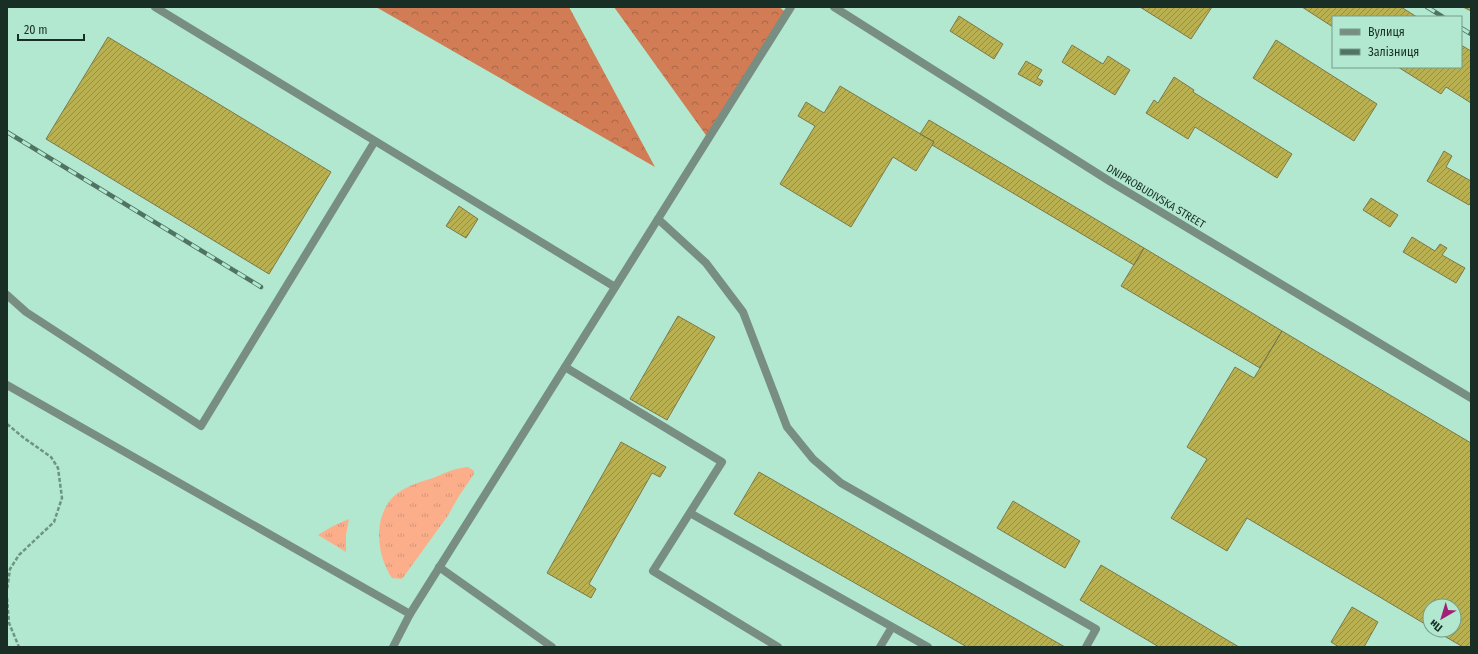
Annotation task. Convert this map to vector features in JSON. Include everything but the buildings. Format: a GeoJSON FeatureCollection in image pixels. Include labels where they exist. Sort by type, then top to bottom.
{"type":"FeatureCollection","features":[{"type":"Feature","properties":{"kind":"street"},"geometry":{"type":"LineString","coordinates":[[155,7],[615,287]]}},
{"type":"Feature","properties":{"kind":"street"},"geometry":{"type":"LineString","coordinates":[[393,647],[410,614],[439,567],[791,7]]}},
{"type":"Feature","properties":{"kind":"street","name":"DNIPROBUDIVSKA STREET"},"geometry":{"type":"LineString","coordinates":[[834,7],[1111,182],[1471,398]]}},
{"type":"Feature","properties":{"kind":"street"},"geometry":{"type":"LineString","coordinates":[[7,295],[26,312],[201,426],[375,141]]}},
{"type":"Feature","properties":{"kind":"street"},"geometry":{"type":"LineString","coordinates":[[658,219],[706,263],[743,312],[787,427],[813,459],[841,482],[1096,629],[1086,647]]}},
{"type":"Feature","properties":{"kind":"street"},"geometry":{"type":"LineString","coordinates":[[565,367],[722,462],[653,571],[778,647]]}},
{"type":"Feature","properties":{"kind":"street"},"geometry":{"type":"LineString","coordinates":[[7,386],[410,614]]}},
{"type":"Feature","properties":{"kind":"street"},"geometry":{"type":"LineString","coordinates":[[690,513],[928,647]]}},
{"type":"Feature","properties":{"kind":"street"},"geometry":{"type":"LineString","coordinates":[[439,567],[552,647]]}},
{"type":"Feature","properties":{"kind":"street"},"geometry":{"type":"LineString","coordinates":[[880,647],[892,627]]}},
{"type":"Feature","properties":{"kind":"path"},"geometry":{"type":"LineString","coordinates":[[7,424],[51,457],[58,468],[62,498],[54,522],[19,555],[10,569],[7,590]]}},
{"type":"Feature","properties":{"kind":"path"},"geometry":{"type":"LineString","coordinates":[[7,598],[9,623],[19,647]]}},
{"type":"Feature","properties":{"kind":"green space"},"geometry":{"type":"Polygon","coordinates":[[[376,7],[569,7],[655,167],[376,7]]]}},
{"type":"Feature","properties":{"kind":"green space"},"geometry":{"type":"Polygon","coordinates":[[[614,7],[779,7],[787,13],[708,138],[614,7]]]}},
{"type":"Feature","properties":{"kind":"green space"},"geometry":{"type":"Polygon","coordinates":[[[468,467],[474,471],[474,474],[447,517],[402,579],[392,578],[386,567],[379,543],[381,518],[386,506],[394,497],[407,487],[459,468],[468,467]]]}},
{"type":"Feature","properties":{"kind":"green space"},"geometry":{"type":"Polygon","coordinates":[[[349,519],[346,535],[346,552],[318,535],[333,526],[349,519]]]}},
{"type":"Feature","properties":{"kind":"railway"},"geometry":{"type":"LineString","coordinates":[[1427,7],[1441,16]]}},
{"type":"Feature","properties":{"kind":"railway"},"geometry":{"type":"LineString","coordinates":[[1462,29],[1471,34]]}},
{"type":"Feature","properties":{"kind":"railway"},"geometry":{"type":"LineString","coordinates":[[7,132],[261,287]]}}]}
